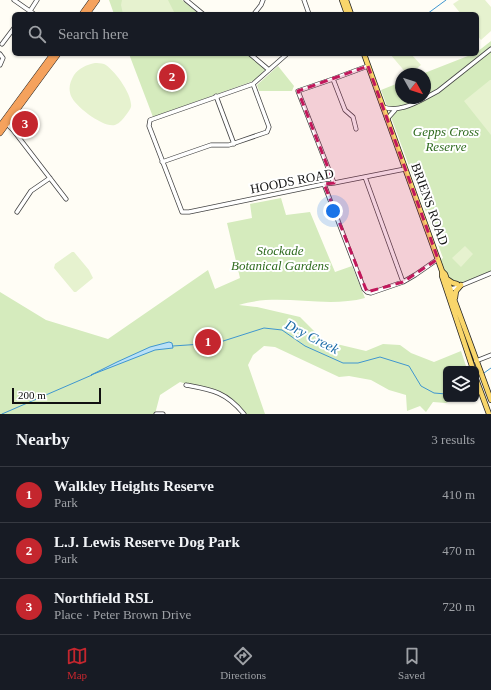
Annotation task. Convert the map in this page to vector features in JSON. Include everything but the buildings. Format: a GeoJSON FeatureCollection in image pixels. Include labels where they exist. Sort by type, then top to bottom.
{"type":"FeatureCollection","features":[{"type":"Feature","properties":{"kind":"highway"},"geometry":{"type":"LineString","coordinates":[[83,12],[92,0]]}},
{"type":"Feature","properties":{"kind":"highway"},"geometry":{"type":"LineString","coordinates":[[88,12],[97,0]]}},
{"type":"Feature","properties":{"kind":"highway"},"geometry":{"type":"LineString","coordinates":[[0,133],[5,123],[52,56]]}},
{"type":"Feature","properties":{"kind":"highway"},"geometry":{"type":"LineString","coordinates":[[0,126],[5,123],[56,56]]}},
{"type":"Feature","properties":{"kind":"main road"},"geometry":{"type":"LineString","coordinates":[[342,0],[346,12]]}},
{"type":"Feature","properties":{"kind":"main road"},"geometry":{"type":"LineString","coordinates":[[346,0],[350,12]]}},
{"type":"Feature","properties":{"kind":"main road","name":"BRIENS ROAD"},"geometry":{"type":"LineString","coordinates":[[365,56],[442,271],[446,278],[448,289]]}},
{"type":"Feature","properties":{"kind":"main road","name":"BRIENS ROAD"},"geometry":{"type":"LineString","coordinates":[[442,271],[442,276],[448,289]]}},
{"type":"Feature","properties":{"kind":"main road"},"geometry":{"type":"LineString","coordinates":[[446,278],[452,283],[459,285],[455,293],[454,300]]}},
{"type":"Feature","properties":{"kind":"main road"},"geometry":{"type":"LineString","coordinates":[[448,289],[454,300],[491,400]]}},
{"type":"Feature","properties":{"kind":"main road"},"geometry":{"type":"LineString","coordinates":[[448,289],[472,366]]}},
{"type":"Feature","properties":{"kind":"main road"},"geometry":{"type":"LineString","coordinates":[[465,346],[470,345]]}},
{"type":"Feature","properties":{"kind":"main road"},"geometry":{"type":"LineString","coordinates":[[470,363],[476,361]]}},
{"type":"Feature","properties":{"kind":"main road"},"geometry":{"type":"LineString","coordinates":[[479,386],[489,414]]}},
{"type":"Feature","properties":{"kind":"street"},"geometry":{"type":"LineString","coordinates":[[14,0],[32,12]]}},
{"type":"Feature","properties":{"kind":"street"},"geometry":{"type":"LineString","coordinates":[[26,12],[37,0]]}},
{"type":"Feature","properties":{"kind":"street"},"geometry":{"type":"LineString","coordinates":[[186,0],[201,12]]}},
{"type":"Feature","properties":{"kind":"street"},"geometry":{"type":"LineString","coordinates":[[256,12],[263,0]]}},
{"type":"Feature","properties":{"kind":"street"},"geometry":{"type":"LineString","coordinates":[[304,0],[308,12]]}},
{"type":"Feature","properties":{"kind":"street"},"geometry":{"type":"LineString","coordinates":[[2,44],[12,31]]}},
{"type":"Feature","properties":{"kind":"street"},"geometry":{"type":"LineString","coordinates":[[431,95],[438,91],[491,49]]}},
{"type":"Feature","properties":{"kind":"street"},"geometry":{"type":"LineString","coordinates":[[0,66],[3,60],[1,55]]}},
{"type":"Feature","properties":{"kind":"street"},"geometry":{"type":"LineString","coordinates":[[252,56],[269,70]]}},
{"type":"Feature","properties":{"kind":"street"},"geometry":{"type":"LineString","coordinates":[[253,84],[269,130],[267,132],[226,146],[211,144],[162,162],[148,126],[150,120],[253,84],[285,56]]}},
{"type":"Feature","properties":{"kind":"street"},"geometry":{"type":"LineString","coordinates":[[334,183],[298,91],[368,66]]}},
{"type":"Feature","properties":{"kind":"street"},"geometry":{"type":"LineString","coordinates":[[333,79],[345,110],[352,118],[356,129]]}},
{"type":"Feature","properties":{"kind":"street"},"geometry":{"type":"LineString","coordinates":[[216,96],[234,144]]}},
{"type":"Feature","properties":{"kind":"street"},"geometry":{"type":"LineString","coordinates":[[382,107],[389,110],[395,110],[410,104]]}},
{"type":"Feature","properties":{"kind":"street"},"geometry":{"type":"LineString","coordinates":[[387,119],[395,110]]}},
{"type":"Feature","properties":{"kind":"street"},"geometry":{"type":"LineString","coordinates":[[5,123],[13,130],[66,199]]}},
{"type":"Feature","properties":{"kind":"street","name":"HOODS ROAD"},"geometry":{"type":"LineString","coordinates":[[162,162],[180,209],[182,212],[186,213],[324,184],[405,169]]}},
{"type":"Feature","properties":{"kind":"street"},"geometry":{"type":"LineString","coordinates":[[365,177],[403,282]]}},
{"type":"Feature","properties":{"kind":"street"},"geometry":{"type":"LineString","coordinates":[[17,212],[31,191],[50,178]]}},
{"type":"Feature","properties":{"kind":"street"},"geometry":{"type":"LineString","coordinates":[[324,184],[364,289],[367,292],[371,293],[403,282],[438,259]]}},
{"type":"Feature","properties":{"kind":"street"},"geometry":{"type":"LineString","coordinates":[[448,289],[491,273]]}},
{"type":"Feature","properties":{"kind":"street"},"geometry":{"type":"LineString","coordinates":[[476,361],[491,355]]}},
{"type":"Feature","properties":{"kind":"street"},"geometry":{"type":"LineString","coordinates":[[186,384],[219,392],[233,402],[244,414]]}},
{"type":"Feature","properties":{"kind":"street"},"geometry":{"type":"LineString","coordinates":[[156,414],[163,414]]}},
{"type":"Feature","properties":{"kind":"highlighted area"},"geometry":{"type":"Polygon","coordinates":[[[368,66],[438,259],[403,282],[367,292],[324,184],[334,183],[298,91],[368,66]]]}},
{"type":"Feature","properties":{"kind":"green space"},"geometry":{"type":"Polygon","coordinates":[[[109,0],[182,0],[197,12],[113,12],[109,0]]]}},
{"type":"Feature","properties":{"kind":"green space"},"geometry":{"type":"Polygon","coordinates":[[[122,0],[168,0],[174,12],[123,12],[121,5],[122,0]]]}},
{"type":"Feature","properties":{"kind":"green space"},"geometry":{"type":"Polygon","coordinates":[[[459,0],[485,0],[491,7],[491,31],[481,40],[479,38],[479,12],[459,12],[453,4],[459,0]]]}},
{"type":"Feature","properties":{"kind":"green space","name":"Gepps Cross Reserve"},"geometry":{"type":"Polygon","coordinates":[[[491,41],[491,273],[457,284],[451,282],[438,262],[443,258],[381,90],[395,84],[395,104],[431,104],[431,70],[468,56],[479,56],[479,50],[491,41]]]}},
{"type":"Feature","properties":{"kind":"green space"},"geometry":{"type":"Polygon","coordinates":[[[130,56],[249,56],[265,70],[255,80],[248,83],[153,117],[130,56]]]}},
{"type":"Feature","properties":{"kind":"green space"},"geometry":{"type":"Polygon","coordinates":[[[392,56],[413,56],[421,65],[417,68],[402,68],[392,56]]]}},
{"type":"Feature","properties":{"kind":"green space"},"geometry":{"type":"Polygon","coordinates":[[[95,63],[104,64],[113,71],[126,89],[131,102],[131,108],[129,111],[123,119],[115,125],[110,125],[97,120],[78,105],[71,96],[70,85],[74,75],[83,67],[95,63]]]}},
{"type":"Feature","properties":{"kind":"green space"},"geometry":{"type":"Polygon","coordinates":[[[278,66],[294,86],[292,91],[259,91],[257,85],[278,66]]]}},
{"type":"Feature","properties":{"kind":"green space"},"geometry":{"type":"Polygon","coordinates":[[[491,80],[491,135],[464,101],[491,80]]]}},
{"type":"Feature","properties":{"kind":"green space","name":"Stockade Botanical Gardens"},"geometry":{"type":"Polygon","coordinates":[[[281,198],[286,215],[310,212],[335,272],[352,266],[365,298],[334,302],[270,300],[254,301],[239,305],[257,307],[300,317],[324,341],[366,351],[383,344],[400,345],[411,353],[434,362],[461,351],[466,366],[443,366],[443,402],[448,402],[446,403],[433,402],[426,412],[420,406],[407,411],[406,395],[389,390],[371,380],[349,376],[339,377],[275,347],[264,346],[253,355],[248,365],[265,414],[243,414],[230,401],[214,390],[180,382],[160,395],[155,414],[0,414],[0,292],[46,320],[108,339],[208,270],[215,289],[240,278],[227,223],[252,218],[250,204],[281,198]]]}},
{"type":"Feature","properties":{"kind":"green space"},"geometry":{"type":"Polygon","coordinates":[[[465,246],[473,254],[461,267],[452,258],[465,246]]]}},
{"type":"Feature","properties":{"kind":"green space"},"geometry":{"type":"Polygon","coordinates":[[[74,252],[89,270],[93,278],[76,292],[74,292],[54,268],[55,264],[74,252]]]}},
{"type":"Feature","properties":{"kind":"water"},"geometry":{"type":"Polygon","coordinates":[[[169,342],[172,343],[173,348],[155,350],[91,375],[150,347],[169,342]]]}},
{"type":"Feature","properties":{"kind":"waterway"},"geometry":{"type":"LineString","coordinates":[[430,12],[446,0]]}},
{"type":"Feature","properties":{"kind":"waterway","name":"Dry Creek"},"geometry":{"type":"LineString","coordinates":[[173,346],[217,343],[264,328],[282,330],[305,346],[343,363],[358,363],[380,357],[409,366],[421,386],[434,393],[443,394]]}},
{"type":"Feature","properties":{"kind":"waterway","name":"Dry Creek"},"geometry":{"type":"LineString","coordinates":[[484,373],[491,368]]}},
{"type":"Feature","properties":{"kind":"waterway","name":"Dry Creek"},"geometry":{"type":"LineString","coordinates":[[2,414],[92,375]]}},
{"type":"Feature","properties":{"kind":"place","name":"L.J. Lewis Reserve Dog Park"},"geometry":{"type":"Point","coordinates":[172,77]}},
{"type":"Feature","properties":{"kind":"place","name":"Northfield RSL"},"geometry":{"type":"Point","coordinates":[25,124]}},
{"type":"Feature","properties":{"kind":"place","name":"Walkley Heights Reserve"},"geometry":{"type":"Point","coordinates":[208,342]}}]}
